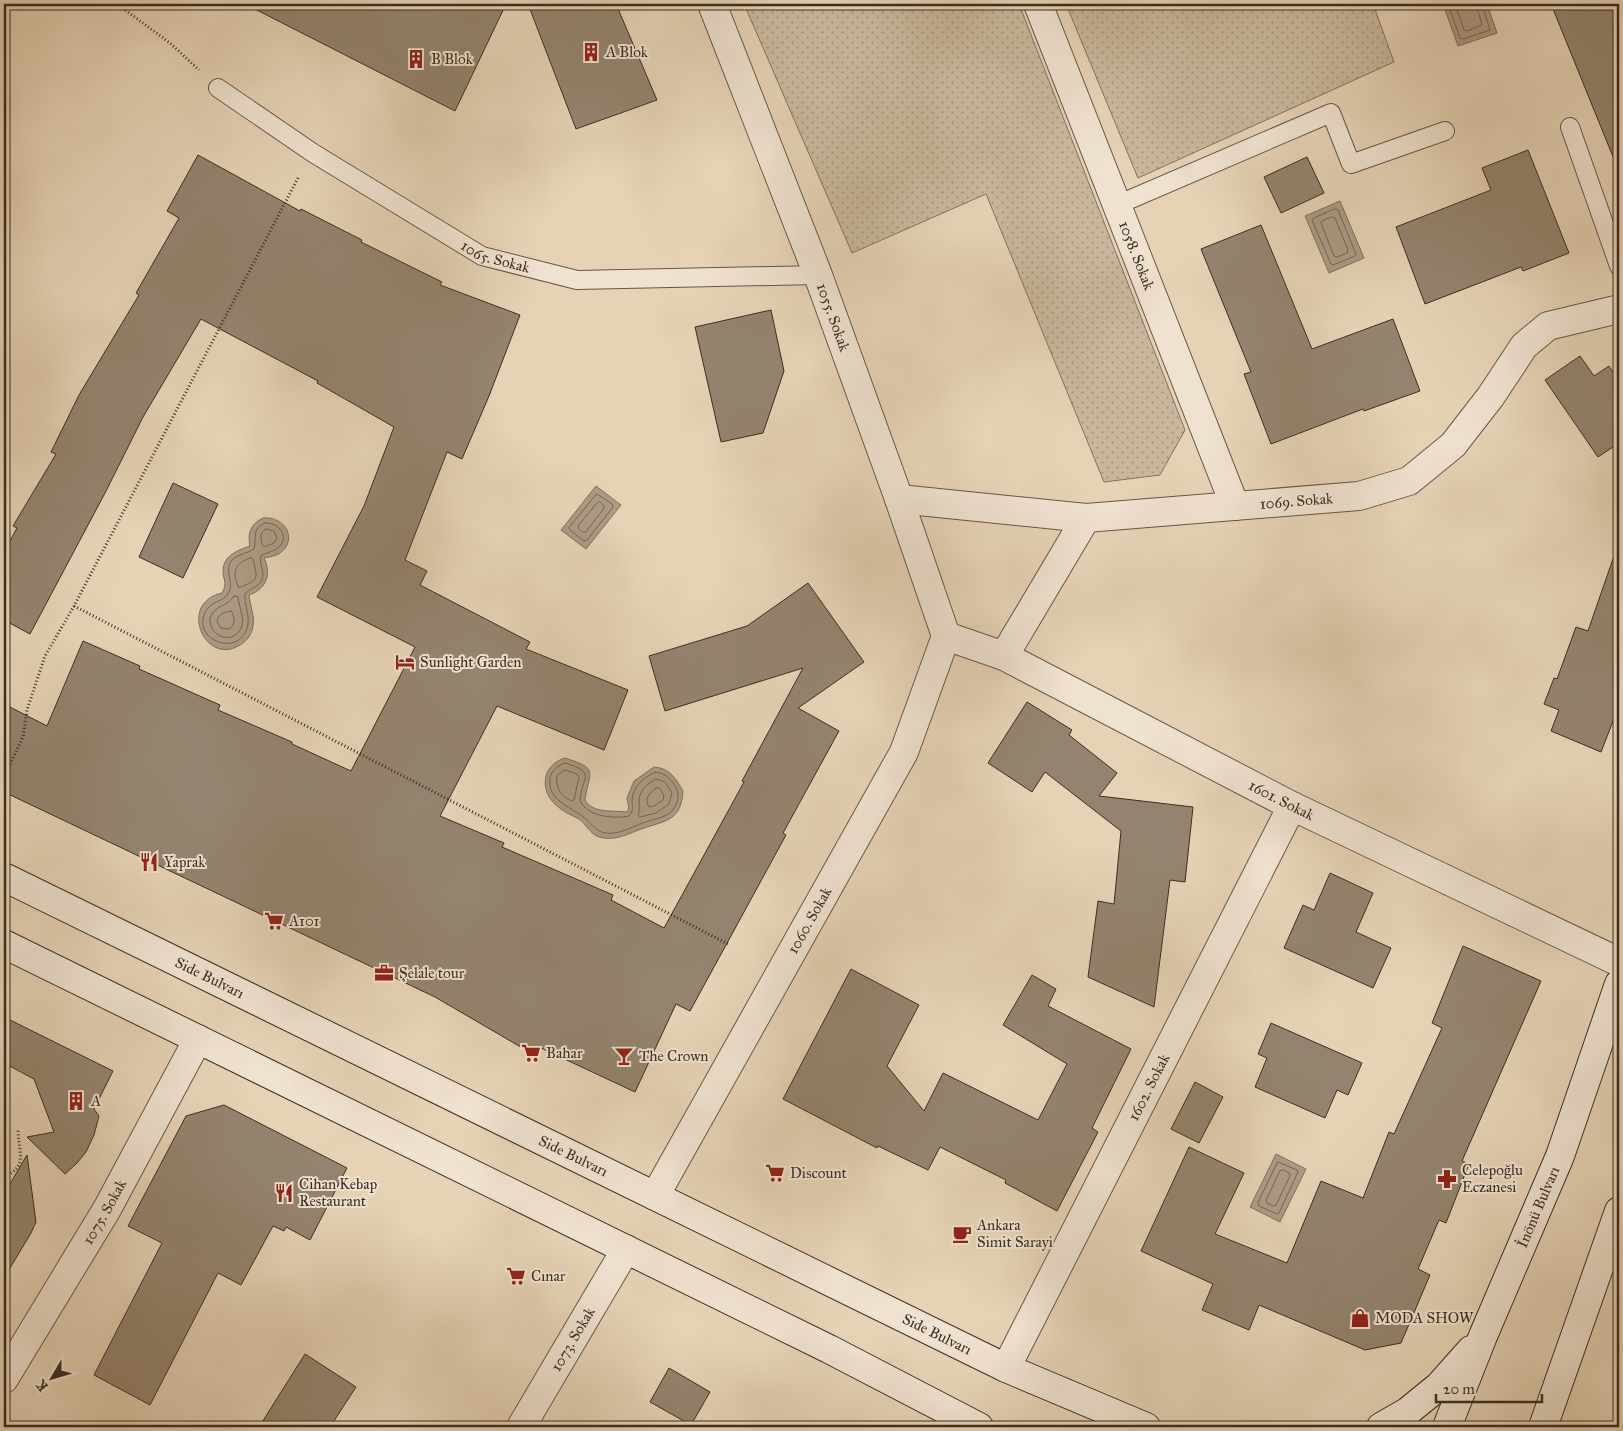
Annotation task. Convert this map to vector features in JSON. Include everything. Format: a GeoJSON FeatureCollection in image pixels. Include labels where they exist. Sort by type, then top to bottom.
{"type":"FeatureCollection","features":[{"type":"Feature","properties":{"kind":"street","name":"1055. Sokak"},"geometry":{"type":"LineString","coordinates":[[712,4],[818,276],[899,499],[946,636]]}},
{"type":"Feature","properties":{"kind":"street","name":"1058. Sokak"},"geometry":{"type":"LineString","coordinates":[[1038,4],[1235,506]]}},
{"type":"Feature","properties":{"kind":"street","name":"1069. Sokak"},"geometry":{"type":"LineString","coordinates":[[899,499],[1086,518],[1359,496],[1409,481],[1453,445],[1491,396],[1524,346],[1548,326],[1619,309]]}},
{"type":"Feature","properties":{"kind":"street"},"geometry":{"type":"LineString","coordinates":[[1004,656],[1086,518]]}},
{"type":"Feature","properties":{"kind":"street","name":"1601. Sokak"},"geometry":{"type":"LineString","coordinates":[[946,636],[1004,656],[1292,806],[1619,962]]}},
{"type":"Feature","properties":{"kind":"street","name":"1060. Sokak"},"geometry":{"type":"LineString","coordinates":[[655,1196],[904,752],[946,636]]}},
{"type":"Feature","properties":{"kind":"street","name":"1602. Sokak"},"geometry":{"type":"LineString","coordinates":[[1006,1368],[1292,806]]}},
{"type":"Feature","properties":{"kind":"street","name":"Side Bulvarı"},"geometry":{"type":"LineString","coordinates":[[4,877],[1006,1368],[1146,1427]]}},
{"type":"Feature","properties":{"kind":"street"},"geometry":{"type":"LineString","coordinates":[[4,944],[829,1349],[979,1427]]}},
{"type":"Feature","properties":{"kind":"street","name":"İnönü Bulvarı"},"geometry":{"type":"LineString","coordinates":[[1447,1427],[1483,1336],[1560,1156],[1619,984]]}},
{"type":"Feature","properties":{"kind":"street","name":"1075. Sokak"},"geometry":{"type":"LineString","coordinates":[[4,1379],[107,1209],[198,1039]]}},
{"type":"Feature","properties":{"kind":"street"},"geometry":{"type":"LineString","coordinates":[[1543,1427],[1619,1211]]}},
{"type":"Feature","properties":{"kind":"street","name":"1073. Sokak"},"geometry":{"type":"LineString","coordinates":[[520,1427],[626,1249]]}},
{"type":"Feature","properties":{"kind":"street"},"geometry":{"type":"LineString","coordinates":[[1382,1427],[1407,1412],[1439,1386],[1483,1336]]}},
{"type":"Feature","properties":{"kind":"lane","name":"1065. Sokak"},"geometry":{"type":"LineString","coordinates":[[218,88],[313,153],[482,256],[577,280],[818,276]]}},
{"type":"Feature","properties":{"kind":"lane"},"geometry":{"type":"LineString","coordinates":[[1117,205],[1331,113],[1351,164],[1445,131]]}},
{"type":"Feature","properties":{"kind":"lane"},"geometry":{"type":"LineString","coordinates":[[1570,126],[1619,266]]}},
{"type":"Feature","properties":{"kind":"path"},"geometry":{"type":"LineString","coordinates":[[117,4],[170,43],[218,88]]}},
{"type":"Feature","properties":{"kind":"path"},"geometry":{"type":"LineString","coordinates":[[4,777],[23,737],[27,710],[45,656],[74,606],[291,189],[313,153]]}},
{"type":"Feature","properties":{"kind":"path"},"geometry":{"type":"LineString","coordinates":[[74,606],[728,944]]}},
{"type":"Feature","properties":{"kind":"path"},"geometry":{"type":"LineString","coordinates":[[4,1176],[13,1172],[20,1163],[18,1130]]}},
{"type":"Feature","properties":{"kind":"shaded area"},"geometry":{"type":"Polygon","coordinates":[[[744,4],[1019,4],[1185,430],[1160,475],[1104,482],[986,194],[852,253],[744,4]]]}},
{"type":"Feature","properties":{"kind":"shaded area"},"geometry":{"type":"Polygon","coordinates":[[[1066,4],[1373,4],[1394,62],[1138,178],[1066,4]]]}},
{"type":"Feature","properties":{"kind":"water"},"geometry":{"type":"Polygon","coordinates":[[[1443,4],[1487,4],[1497,33],[1458,46],[1443,4]]]}},
{"type":"Feature","properties":{"kind":"water"},"geometry":{"type":"Polygon","coordinates":[[[1340,201],[1364,258],[1329,273],[1305,216],[1340,201]]]}},
{"type":"Feature","properties":{"kind":"water"},"geometry":{"type":"Polygon","coordinates":[[[596,486],[621,505],[586,549],[561,530],[596,486]]]}},
{"type":"Feature","properties":{"kind":"water"},"geometry":{"type":"Polygon","coordinates":[[[263,518],[271,518],[283,525],[289,536],[288,542],[280,553],[264,558],[267,570],[266,581],[260,589],[249,595],[253,622],[249,637],[240,645],[227,649],[216,648],[207,641],[201,631],[199,620],[201,608],[208,599],[222,593],[225,586],[223,571],[226,561],[232,554],[250,546],[249,537],[251,529],[255,523],[263,518]]]}},
{"type":"Feature","properties":{"kind":"water"},"geometry":{"type":"Polygon","coordinates":[[[565,758],[588,768],[590,777],[585,800],[593,808],[604,811],[627,812],[629,808],[627,798],[634,781],[654,767],[664,769],[678,782],[683,791],[680,807],[668,820],[623,836],[599,837],[593,834],[579,819],[558,807],[547,792],[545,785],[548,772],[557,761],[565,758]]]}},
{"type":"Feature","properties":{"kind":"water"},"geometry":{"type":"Polygon","coordinates":[[[1276,1154],[1306,1169],[1280,1222],[1250,1207],[1276,1154]]]}},
{"type":"Feature","properties":{"kind":"building","name":"B Blok"},"geometry":{"type":"Polygon","coordinates":[[[245,4],[506,4],[455,111],[245,4]]]}},
{"type":"Feature","properties":{"kind":"building","name":"A Blok"},"geometry":{"type":"Polygon","coordinates":[[[528,4],[616,4],[657,100],[576,129],[528,4]]]}},
{"type":"Feature","properties":{"kind":"building"},"geometry":{"type":"Polygon","coordinates":[[[1551,4],[1619,4],[1619,169],[1618,169],[1551,4]]]}},
{"type":"Feature","properties":{"kind":"building"},"geometry":{"type":"Polygon","coordinates":[[[1528,150],[1569,253],[1523,271],[1521,267],[1425,304],[1396,227],[1491,190],[1482,168],[1528,150]]]}},
{"type":"Feature","properties":{"kind":"building"},"geometry":{"type":"Polygon","coordinates":[[[198,155],[300,211],[301,209],[362,240],[361,242],[442,282],[440,285],[520,315],[489,396],[462,459],[447,452],[405,560],[427,571],[420,585],[530,642],[526,649],[628,690],[604,750],[497,706],[440,816],[504,843],[502,847],[613,895],[611,900],[664,928],[744,782],[742,781],[803,668],[665,711],[649,656],[747,626],[808,583],[864,662],[798,708],[839,731],[783,833],[786,835],[690,1011],[676,1004],[635,1092],[541,1048],[531,1053],[435,997],[4,792],[4,704],[47,726],[83,641],[140,666],[139,669],[220,705],[218,710],[292,742],[292,744],[351,771],[415,647],[317,597],[364,506],[394,427],[317,383],[318,381],[201,319],[143,417],[30,634],[4,620],[4,552],[17,528],[13,526],[56,454],[51,452],[79,395],[139,295],[136,293],[179,218],[167,211],[198,155]]]}},
{"type":"Feature","properties":{"kind":"building"},"geometry":{"type":"Polygon","coordinates":[[[1307,157],[1324,193],[1281,213],[1264,177],[1307,157]]]}},
{"type":"Feature","properties":{"kind":"building"},"geometry":{"type":"Polygon","coordinates":[[[1261,225],[1312,349],[1393,319],[1420,391],[1364,411],[1363,409],[1271,444],[1244,374],[1251,372],[1201,249],[1261,225]]]}},
{"type":"Feature","properties":{"kind":"building"},"geometry":{"type":"Polygon","coordinates":[[[771,310],[784,371],[763,433],[721,442],[695,327],[771,310]]]}},
{"type":"Feature","properties":{"kind":"building"},"geometry":{"type":"Polygon","coordinates":[[[1580,356],[1594,376],[1609,366],[1619,381],[1619,443],[1598,457],[1545,380],[1580,356]]]}},
{"type":"Feature","properties":{"kind":"building"},"geometry":{"type":"Polygon","coordinates":[[[173,483],[218,504],[183,578],[139,557],[173,483]]]}},
{"type":"Feature","properties":{"kind":"building"},"geometry":{"type":"Polygon","coordinates":[[[1615,553],[1619,554],[1619,706],[1601,752],[1551,731],[1559,710],[1544,704],[1554,678],[1557,679],[1576,627],[1588,631],[1615,553]]]}},
{"type":"Feature","properties":{"kind":"building"},"geometry":{"type":"Polygon","coordinates":[[[1027,702],[1072,730],[1069,735],[1117,773],[1099,796],[1193,807],[1185,882],[1170,880],[1154,1007],[1088,977],[1098,901],[1114,904],[1121,831],[1045,772],[1032,792],[988,763],[1027,702]]]}},
{"type":"Feature","properties":{"kind":"building"},"geometry":{"type":"Polygon","coordinates":[[[1330,873],[1373,893],[1356,932],[1391,948],[1373,988],[1284,948],[1303,905],[1314,910],[1330,873]]]}},
{"type":"Feature","properties":{"kind":"building"},"geometry":{"type":"Polygon","coordinates":[[[1463,946],[1541,981],[1462,1161],[1469,1164],[1446,1223],[1439,1220],[1418,1269],[1430,1275],[1401,1343],[1365,1350],[1259,1305],[1249,1330],[1202,1310],[1213,1284],[1141,1251],[1189,1147],[1244,1173],[1215,1234],[1287,1263],[1321,1181],[1363,1198],[1389,1132],[1394,1134],[1442,1028],[1432,1023],[1463,946]]]}},
{"type":"Feature","properties":{"kind":"building"},"geometry":{"type":"Polygon","coordinates":[[[851,969],[919,1005],[887,1066],[924,1111],[943,1073],[1038,1120],[1067,1064],[1003,1025],[1032,975],[1056,989],[1048,1006],[1131,1049],[1092,1128],[1098,1132],[1057,1211],[1005,1183],[1006,1180],[940,1147],[928,1170],[878,1146],[877,1148],[783,1099],[851,969]]]}},
{"type":"Feature","properties":{"kind":"building","name":"A"},"geometry":{"type":"Polygon","coordinates":[[[4,1017],[113,1071],[94,1109],[99,1116],[94,1135],[86,1152],[65,1174],[27,1137],[54,1132],[34,1079],[4,1063],[4,1017]]]}},
{"type":"Feature","properties":{"kind":"building"},"geometry":{"type":"Polygon","coordinates":[[[1271,1023],[1362,1063],[1348,1095],[1337,1090],[1325,1118],[1255,1087],[1267,1058],[1258,1054],[1271,1023]]]}},
{"type":"Feature","properties":{"kind":"building"},"geometry":{"type":"Polygon","coordinates":[[[1195,1082],[1223,1097],[1199,1143],[1171,1129],[1195,1082]]]}},
{"type":"Feature","properties":{"kind":"building","name":"Cihan Kebap Restaurant"},"geometry":{"type":"Polygon","coordinates":[[[224,1105],[347,1168],[310,1240],[286,1227],[284,1231],[273,1226],[241,1285],[218,1273],[150,1405],[94,1375],[162,1243],[128,1226],[186,1116],[224,1105]]]}},
{"type":"Feature","properties":{"kind":"building"},"geometry":{"type":"Polygon","coordinates":[[[27,1155],[36,1222],[4,1278],[4,1194],[27,1155]]]}},
{"type":"Feature","properties":{"kind":"building"},"geometry":{"type":"Polygon","coordinates":[[[305,1354],[356,1387],[330,1427],[259,1427],[305,1354]]]}},
{"type":"Feature","properties":{"kind":"building"},"geometry":{"type":"Polygon","coordinates":[[[669,1368],[710,1392],[691,1425],[650,1402],[669,1368]]]}},
{"type":"Feature","properties":{"kind":"place","name":"A Blok"},"geometry":{"type":"Point","coordinates":[591,52]}},
{"type":"Feature","properties":{"kind":"place","name":"B Blok"},"geometry":{"type":"Point","coordinates":[416,59]}},
{"type":"Feature","properties":{"kind":"place","name":"Sunlight Garden"},"geometry":{"type":"Point","coordinates":[405,662]}},
{"type":"Feature","properties":{"kind":"place","name":"Yaprak"},"geometry":{"type":"Point","coordinates":[149,862]}},
{"type":"Feature","properties":{"kind":"place","name":"A101"},"geometry":{"type":"Point","coordinates":[274,921]}},
{"type":"Feature","properties":{"kind":"place","name":"Şelale tour"},"geometry":{"type":"Point","coordinates":[384,973]}},
{"type":"Feature","properties":{"kind":"place","name":"Bahar"},"geometry":{"type":"Point","coordinates":[531,1053]}},
{"type":"Feature","properties":{"kind":"place","name":"The Crown"},"geometry":{"type":"Point","coordinates":[624,1056]}},
{"type":"Feature","properties":{"kind":"place","name":"A"},"geometry":{"type":"Point","coordinates":[76,1101]}},
{"type":"Feature","properties":{"kind":"place","name":"Discount"},"geometry":{"type":"Point","coordinates":[775,1173]}},
{"type":"Feature","properties":{"kind":"place","name":"Celepoğlu Eczanesi"},"geometry":{"type":"Point","coordinates":[1447,1179]}},
{"type":"Feature","properties":{"kind":"place","name":"Cihan Kebap Restaurant"},"geometry":{"type":"Point","coordinates":[284,1193]}},
{"type":"Feature","properties":{"kind":"place","name":"Ankara Simit Sarayi"},"geometry":{"type":"Point","coordinates":[962,1234]}},
{"type":"Feature","properties":{"kind":"place","name":"Cınar"},"geometry":{"type":"Point","coordinates":[516,1276]}},
{"type":"Feature","properties":{"kind":"place","name":"MODA SHOW"},"geometry":{"type":"Point","coordinates":[1360,1318]}}]}
